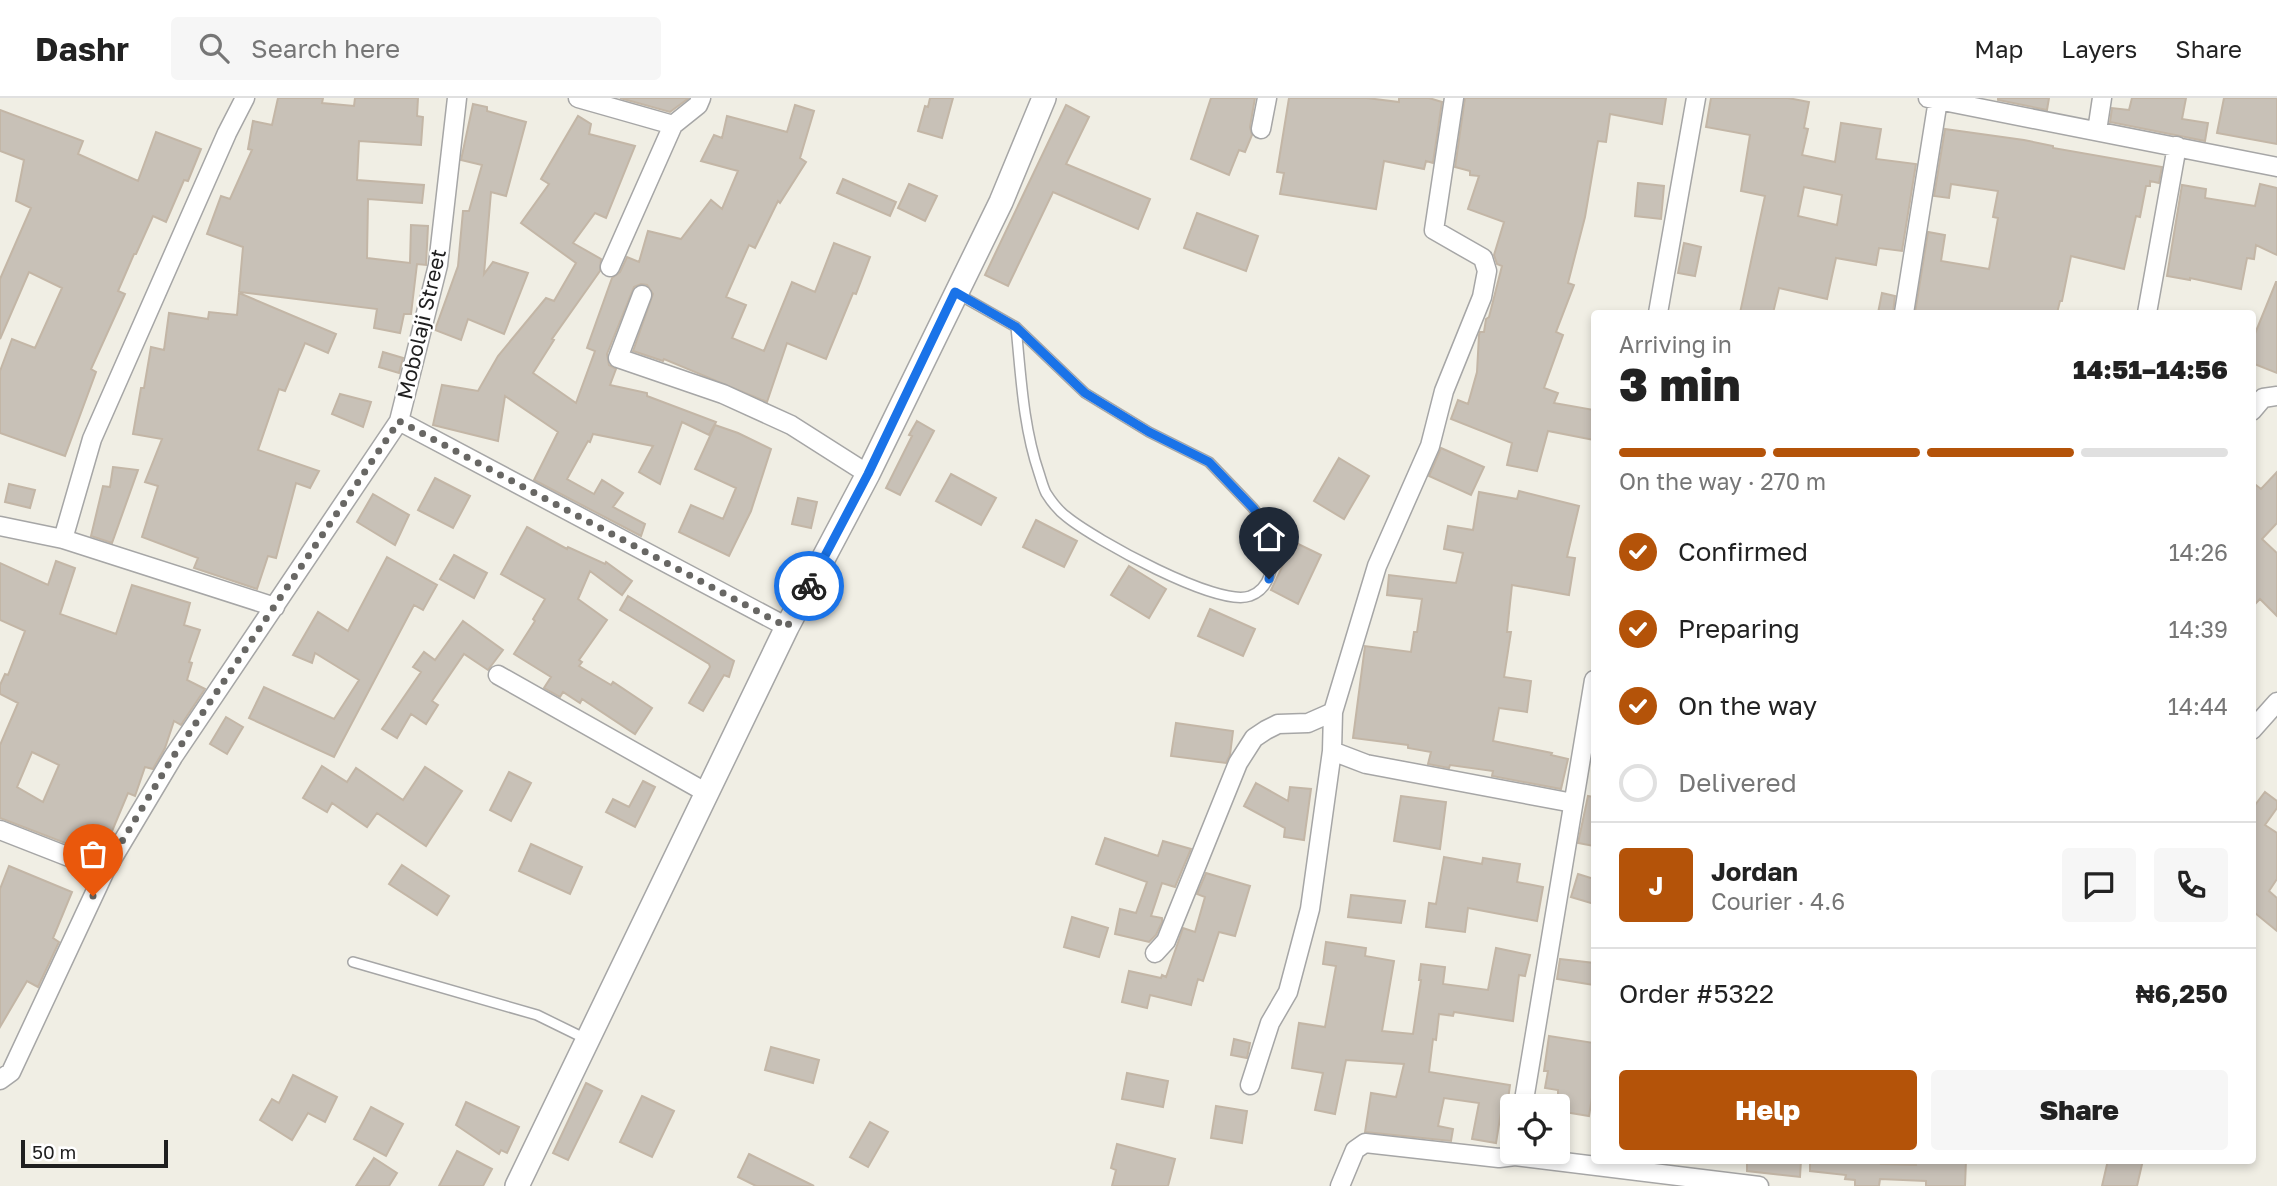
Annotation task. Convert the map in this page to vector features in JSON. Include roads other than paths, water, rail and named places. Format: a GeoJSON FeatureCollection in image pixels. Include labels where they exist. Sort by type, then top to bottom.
{"type":"FeatureCollection","features":[{"type":"Feature","properties":{"kind":"street"},"geometry":{"type":"LineString","coordinates":[[63,539],[92,439],[227,132],[245,98]]}},
{"type":"Feature","properties":{"kind":"street","name":"Mobolaji Street"},"geometry":{"type":"LineString","coordinates":[[5,1076],[104,871],[173,757],[399,421],[438,265],[457,98]]}},
{"type":"Feature","properties":{"kind":"street"},"geometry":{"type":"LineString","coordinates":[[578,98],[673,125]]}},
{"type":"Feature","properties":{"kind":"street"},"geometry":{"type":"LineString","coordinates":[[610,267],[673,125],[698,106],[701,98]]}},
{"type":"Feature","properties":{"kind":"street"},"geometry":{"type":"LineString","coordinates":[[517,1186],[787,627],[868,474],[1001,202],[1044,98]]}},
{"type":"Feature","properties":{"kind":"street"},"geometry":{"type":"LineString","coordinates":[[1261,129],[1267,98]]}},
{"type":"Feature","properties":{"kind":"street"},"geometry":{"type":"LineString","coordinates":[[1250,1085],[1270,1023],[1287,992],[1310,909],[1332,751],[1333,712],[1377,566],[1430,446],[1444,391],[1482,297],[1488,271],[1483,258],[1434,230],[1454,98]]}},
{"type":"Feature","properties":{"kind":"street"},"geometry":{"type":"LineString","coordinates":[[1659,310],[1696,98]]}},
{"type":"Feature","properties":{"kind":"street"},"geometry":{"type":"LineString","coordinates":[[2097,131],[2102,98]]}},
{"type":"Feature","properties":{"kind":"street"},"geometry":{"type":"LineString","coordinates":[[1904,310],[1933,99],[2277,167]]}},
{"type":"Feature","properties":{"kind":"street"},"geometry":{"type":"LineString","coordinates":[[2148,310],[2177,146]]}},
{"type":"Feature","properties":{"kind":"street"},"geometry":{"type":"LineString","coordinates":[[642,295],[618,358],[723,394],[779,420],[868,474]]}},
{"type":"Feature","properties":{"kind":"street"},"geometry":{"type":"LineString","coordinates":[[2256,406],[2263,398],[2277,396]]}},
{"type":"Feature","properties":{"kind":"street"},"geometry":{"type":"LineString","coordinates":[[399,421],[787,627]]}},
{"type":"Feature","properties":{"kind":"street"},"geometry":{"type":"LineString","coordinates":[[0,526],[63,539],[275,607]]}},
{"type":"Feature","properties":{"kind":"street"},"geometry":{"type":"LineString","coordinates":[[498,674],[707,793]]}},
{"type":"Feature","properties":{"kind":"street"},"geometry":{"type":"LineString","coordinates":[[1525,1094],[1591,698]]}},
{"type":"Feature","properties":{"kind":"street"},"geometry":{"type":"LineString","coordinates":[[2256,726],[2277,702]]}},
{"type":"Feature","properties":{"kind":"street"},"geometry":{"type":"LineString","coordinates":[[1155,953],[1166,941],[1238,763],[1254,738],[1278,724],[1308,723],[1333,712]]}},
{"type":"Feature","properties":{"kind":"street"},"geometry":{"type":"LineString","coordinates":[[1332,751],[1366,764],[1573,803]]}},
{"type":"Feature","properties":{"kind":"street"},"geometry":{"type":"LineString","coordinates":[[0,831],[104,871]]}},
{"type":"Feature","properties":{"kind":"street"},"geometry":{"type":"LineString","coordinates":[[1340,1186],[1355,1150],[1365,1143],[1500,1158]]}},
{"type":"Feature","properties":{"kind":"street"},"geometry":{"type":"LineString","coordinates":[[1553,1164],[1607,1178],[1759,1186]]}},
{"type":"Feature","properties":{"kind":"lane"},"geometry":{"type":"LineString","coordinates":[[955,292],[1016,327],[1085,393],[1149,432],[1209,462],[1253,508],[1275,537],[1269,579],[1261,589],[1249,597],[1234,598],[1196,587],[1116,548],[1066,516],[1046,493],[1034,458],[1026,425],[1016,327]]}},
{"type":"Feature","properties":{"kind":"lane"},"geometry":{"type":"LineString","coordinates":[[353,962],[537,1015],[587,1040]]}}]}
